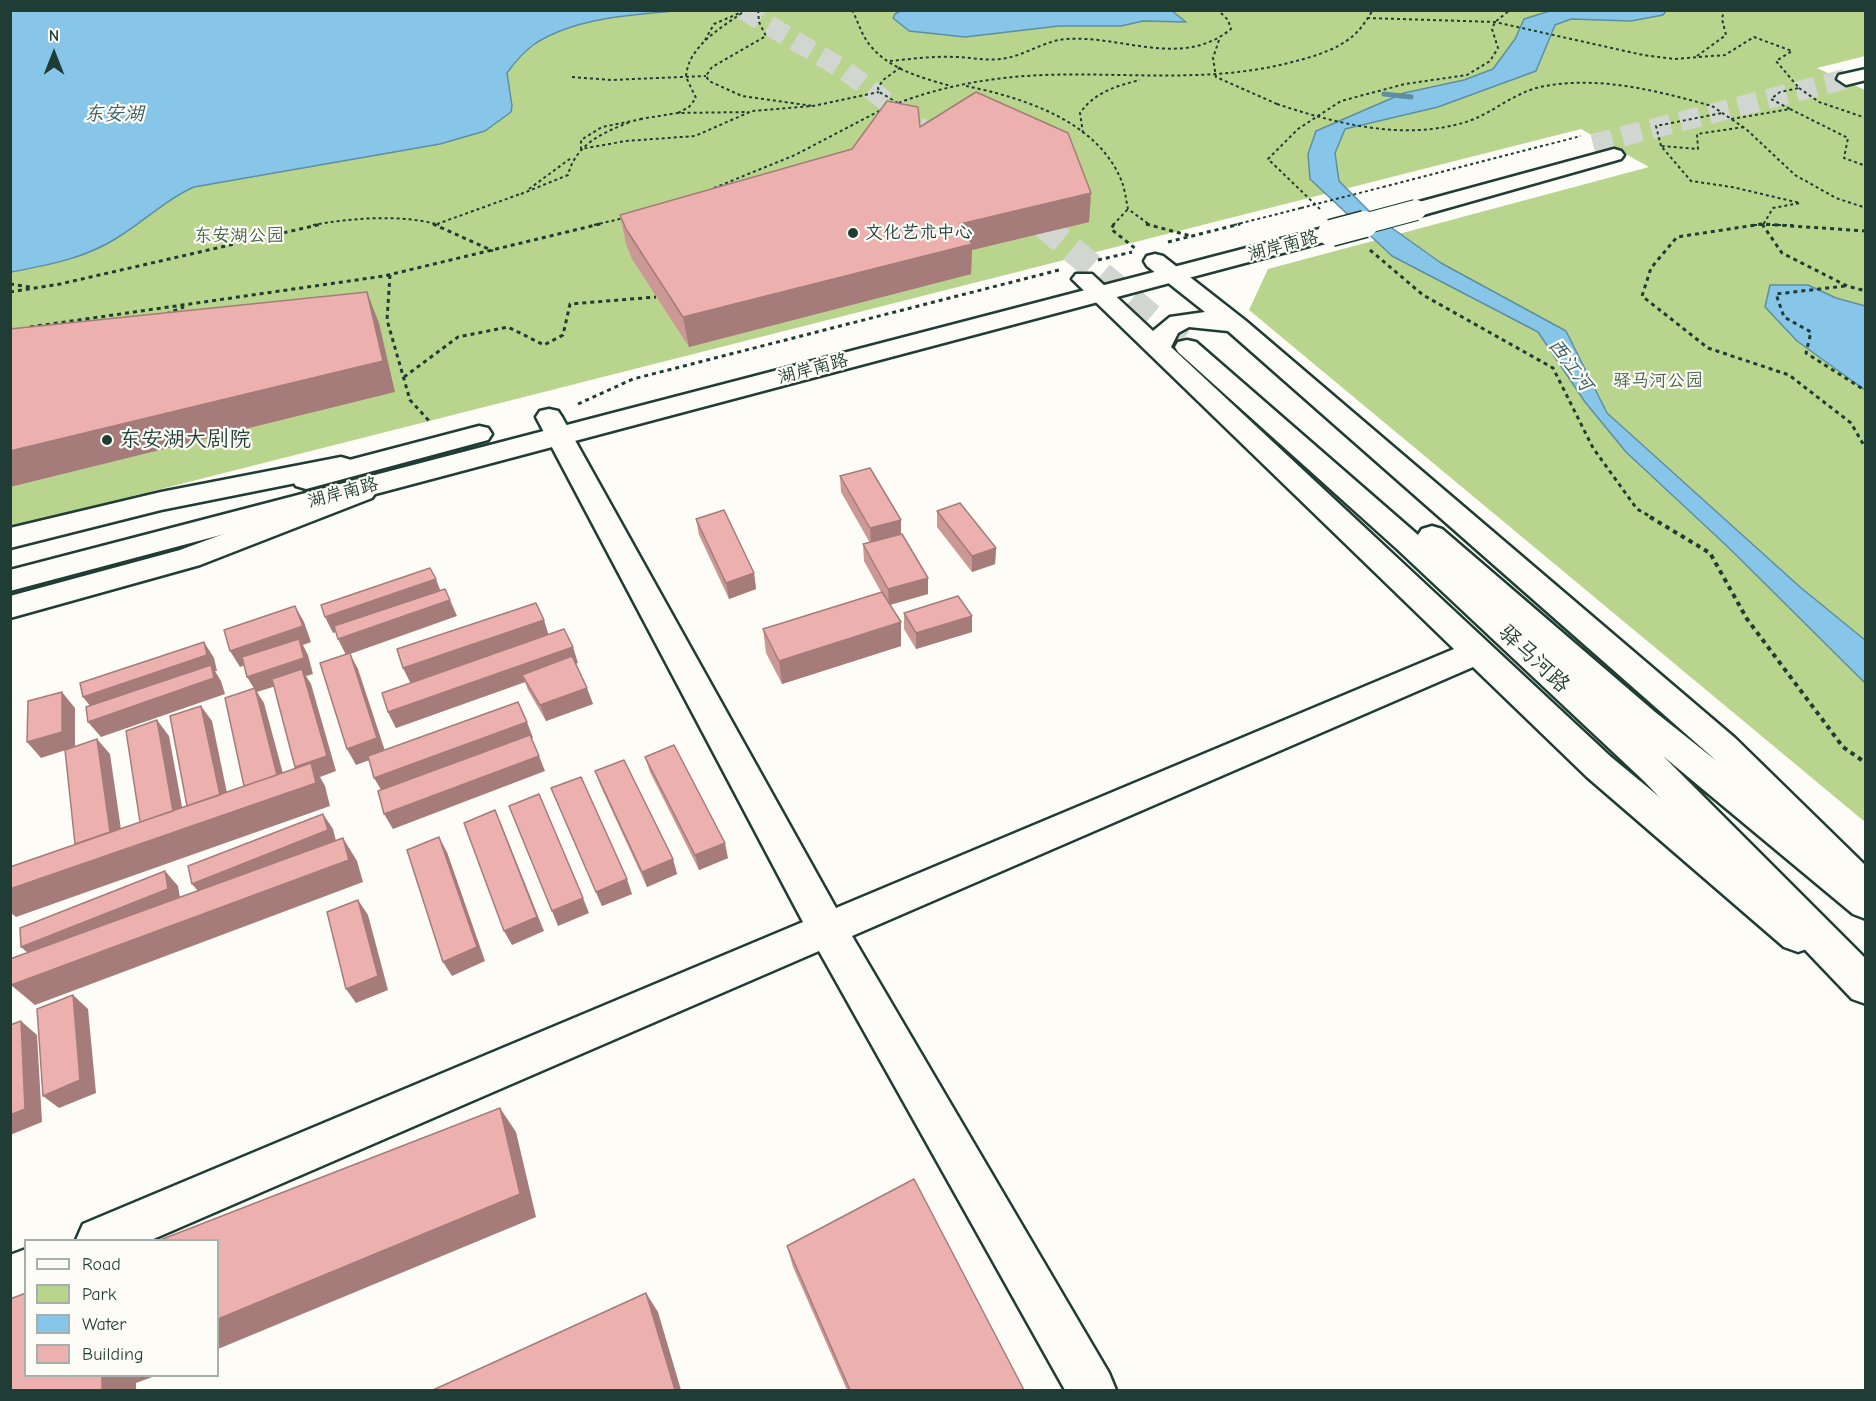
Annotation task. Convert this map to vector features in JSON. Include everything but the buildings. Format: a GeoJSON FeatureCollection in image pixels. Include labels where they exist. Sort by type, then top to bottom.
{"type":"FeatureCollection","features":[{"type":"Feature","properties":{"kind":"street"},"geometry":{"type":"LineString","coordinates":[[1846,79],[1866,74]]}},
{"type":"Feature","properties":{"kind":"street","name":"湖岸南路"},"geometry":{"type":"LineString","coordinates":[[10,581],[387,469],[554,426],[1086,276],[1155,262],[1400,198],[1587,140]]}},
{"type":"Feature","properties":{"kind":"street","name":"湖岸南路"},"geometry":{"type":"LineString","coordinates":[[1400,198],[1614,155]]}},
{"type":"Feature","properties":{"kind":"street"},"geometry":{"type":"LineString","coordinates":[[1155,262],[1198,340],[1478,652],[1599,767],[1866,992]]}},
{"type":"Feature","properties":{"kind":"street"},"geometry":{"type":"LineString","coordinates":[[1086,276],[1198,340],[1723,747],[1866,889]]}},
{"type":"Feature","properties":{"kind":"street","name":"驿马河路"},"geometry":{"type":"LineString","coordinates":[[1198,340],[1643,721],[1866,903]]}},
{"type":"Feature","properties":{"kind":"street","name":"驿马河路"},"geometry":{"type":"LineString","coordinates":[[1198,340],[1407,542],[1656,771],[1866,986]]}},
{"type":"Feature","properties":{"kind":"street"},"geometry":{"type":"LineString","coordinates":[[554,426],[827,929],[1092,1390]]}},
{"type":"Feature","properties":{"kind":"street","name":"湖岸南路"},"geometry":{"type":"LineString","coordinates":[[10,558],[261,493],[387,469],[448,441],[554,426]]}},
{"type":"Feature","properties":{"kind":"street"},"geometry":{"type":"LineString","coordinates":[[10,538],[161,501],[387,469]]}},
{"type":"Feature","properties":{"kind":"street"},"geometry":{"type":"LineString","coordinates":[[10,607],[189,558],[387,469]]}},
{"type":"Feature","properties":{"kind":"street"},"geometry":{"type":"LineString","coordinates":[[101,1239],[1478,652]]}},
{"type":"Feature","properties":{"kind":"path"},"geometry":{"type":"LineString","coordinates":[[702,46],[714,24],[746,10]]}},
{"type":"Feature","properties":{"kind":"path"},"geometry":{"type":"LineString","coordinates":[[678,113],[689,107],[696,98],[686,76],[688,61],[717,31],[746,10]]}},
{"type":"Feature","properties":{"kind":"path"},"geometry":{"type":"LineString","coordinates":[[706,76],[720,61],[766,36],[759,22],[758,10]]}},
{"type":"Feature","properties":{"kind":"path"},"geometry":{"type":"LineString","coordinates":[[852,10],[867,42],[890,61],[931,81],[952,86]]}},
{"type":"Feature","properties":{"kind":"path"},"geometry":{"type":"LineString","coordinates":[[1218,10],[1228,20],[1231,29],[1219,40],[1212,54],[1212,67],[1216,77],[1277,104],[1314,117],[1373,129],[1426,128],[1466,122],[1512,96],[1544,86],[1572,84],[1623,86],[1668,94],[1712,106],[1744,128],[1795,176],[1836,198],[1866,208]]}},
{"type":"Feature","properties":{"kind":"path"},"geometry":{"type":"LineString","coordinates":[[705,191],[795,155],[898,103],[952,86],[1046,75],[1144,78],[1216,77],[1284,66],[1326,52],[1360,29],[1372,10]]}},
{"type":"Feature","properties":{"kind":"path"},"geometry":{"type":"LineString","coordinates":[[1694,58],[1716,45],[1726,35],[1722,19],[1724,10]]}},
{"type":"Feature","properties":{"kind":"path"},"geometry":{"type":"LineString","coordinates":[[1367,18],[1495,22],[1643,55],[1674,59],[1725,55],[1754,37],[1777,43],[1792,51],[1776,61],[1799,88],[1819,102],[1866,118]]}},
{"type":"Feature","properties":{"kind":"path"},"geometry":{"type":"LineString","coordinates":[[890,61],[951,57],[1003,59],[1025,53],[1043,44],[1066,39],[1099,40],[1162,49],[1198,46],[1219,40]]}},
{"type":"Feature","properties":{"kind":"path"},"geometry":{"type":"LineString","coordinates":[[879,92],[878,88],[883,80],[901,67]]}},
{"type":"Feature","properties":{"kind":"path"},"geometry":{"type":"LineString","coordinates":[[572,77],[611,80],[706,76],[714,85],[742,96],[813,106]]}},
{"type":"Feature","properties":{"kind":"path"},"geometry":{"type":"LineString","coordinates":[[1083,133],[1080,113],[1088,101],[1109,88],[1144,78]]}},
{"type":"Feature","properties":{"kind":"path"},"geometry":{"type":"LineString","coordinates":[[961,85],[1038,105],[1083,133],[1108,158],[1126,186],[1128,209],[1146,224],[1191,236],[1316,220],[1400,198],[1587,140]]}},
{"type":"Feature","properties":{"kind":"path"},"geometry":{"type":"LineString","coordinates":[[1799,88],[1780,92],[1771,99],[1848,138],[1844,158],[1866,166]]}},
{"type":"Feature","properties":{"kind":"path"},"geometry":{"type":"LineString","coordinates":[[581,149],[581,140],[594,130],[615,123],[678,113],[752,111],[813,106],[879,92],[898,103]]}},
{"type":"Feature","properties":{"kind":"path"},"geometry":{"type":"LineString","coordinates":[[1731,119],[1790,109]]}},
{"type":"Feature","properties":{"kind":"path"},"geometry":{"type":"LineString","coordinates":[[581,149],[626,141],[695,136],[723,126],[752,111]]}},
{"type":"Feature","properties":{"kind":"path"},"geometry":{"type":"LineString","coordinates":[[1722,113],[1656,126],[1661,146],[1691,181],[1732,187],[1800,203],[1773,208],[1762,224]]}},
{"type":"Feature","properties":{"kind":"path"},"geometry":{"type":"LineString","coordinates":[[521,194],[543,182],[596,138],[642,119]]}},
{"type":"Feature","properties":{"kind":"path"},"geometry":{"type":"LineString","coordinates":[[1661,146],[1698,149],[1697,134],[1744,128]]}},
{"type":"Feature","properties":{"kind":"path"},"geometry":{"type":"LineString","coordinates":[[436,224],[554,183],[568,175],[574,156]]}},
{"type":"Feature","properties":{"kind":"path"},"geometry":{"type":"LineString","coordinates":[[1128,209],[1116,218],[1111,229],[1155,262]]}},
{"type":"Feature","properties":{"kind":"path"},"geometry":{"type":"LineString","coordinates":[[22,328],[390,275],[629,216]]}},
{"type":"Feature","properties":{"kind":"path"},"geometry":{"type":"LineString","coordinates":[[10,292],[60,284],[312,225],[381,219],[436,224],[494,251]]}},
{"type":"Feature","properties":{"kind":"path"},"geometry":{"type":"LineString","coordinates":[[1762,224],[1782,253],[1847,286],[1865,290]]}},
{"type":"Feature","properties":{"kind":"path"},"geometry":{"type":"LineString","coordinates":[[1866,231],[1762,224],[1677,237],[1661,253],[1651,268],[1642,296],[1708,348],[1789,375],[1851,423],[1866,449]]}},
{"type":"Feature","properties":{"kind":"path"},"geometry":{"type":"LineString","coordinates":[[554,426],[633,379],[1155,262],[1191,236]]}},
{"type":"Feature","properties":{"kind":"path"},"geometry":{"type":"LineString","coordinates":[[390,275],[387,320],[410,400],[448,441]]}},
{"type":"Feature","properties":{"kind":"path"},"geometry":{"type":"LineString","coordinates":[[10,284],[34,287]]}},
{"type":"Feature","properties":{"kind":"path"},"geometry":{"type":"LineString","coordinates":[[1847,286],[1821,291],[1800,288],[1776,294],[1784,317],[1811,332],[1806,353],[1866,391]]}},
{"type":"Feature","properties":{"kind":"path"},"geometry":{"type":"LineString","coordinates":[[404,377],[458,337],[508,327],[544,345],[563,335],[570,304],[656,297]]}},
{"type":"Feature","properties":{"kind":"path"},"geometry":{"type":"LineString","coordinates":[[161,316],[191,304]]}},
{"type":"Feature","properties":{"kind":"path"},"geometry":{"type":"LineString","coordinates":[[1593,448],[1637,509],[1710,553],[1754,628],[1843,747],[1866,763]]}},
{"type":"Feature","properties":{"kind":"green space","name":"东安湖公园"},"geometry":{"type":"Polygon","coordinates":[[[11,11],[1865,11],[1865,56],[1817,68],[1865,90],[1865,822],[1249,310],[1268,269],[1649,167],[1581,129],[11,527],[11,11]]]}},
{"type":"Feature","properties":{"kind":"water","name":"东安湖"},"geometry":{"type":"Polygon","coordinates":[[[11,10],[675,11],[621,16],[585,23],[536,43],[507,73],[511,112],[485,131],[440,144],[194,187],[107,244],[81,255],[11,272],[11,10]]]}},
{"type":"Feature","properties":{"kind":"water"},"geometry":{"type":"Polygon","coordinates":[[[902,10],[1171,10],[1186,22],[1143,21],[1121,26],[1059,26],[965,37],[909,31],[893,18],[902,10]]]}},
{"type":"Feature","properties":{"kind":"water"},"geometry":{"type":"Polygon","coordinates":[[[1553,10],[1666,11],[1663,15],[1631,21],[1571,19],[1555,25],[1536,71],[1438,107],[1345,129],[1335,153],[1339,181],[1371,213],[1441,263],[1566,331],[1607,413],[1800,587],[1865,640],[1865,683],[1729,548],[1626,452],[1585,402],[1538,332],[1392,256],[1310,179],[1308,154],[1316,131],[1404,93],[1464,80],[1493,69],[1515,39],[1524,19],[1553,10]]]}},
{"type":"Feature","properties":{"kind":"water"},"geometry":{"type":"Polygon","coordinates":[[[1770,285],[1808,285],[1836,298],[1865,306],[1865,390],[1797,341],[1765,307],[1770,285]]]}},
{"type":"Feature","properties":{"kind":"waterway","name":"西江河"},"geometry":{"type":"LineString","coordinates":[[1384,94],[1411,97]]}},
{"type":"Feature","properties":{"kind":"tunnel"},"geometry":{"type":"LineString","coordinates":[[743,10],[846,71],[921,128]]}},
{"type":"Feature","properties":{"kind":"tunnel"},"geometry":{"type":"LineString","coordinates":[[1593,144],[1846,79]]}},
{"type":"Feature","properties":{"kind":"tunnel"},"geometry":{"type":"LineString","coordinates":[[1016,202],[1043,225]]}},
{"type":"Feature","properties":{"kind":"tunnel"},"geometry":{"type":"LineString","coordinates":[[1042,224],[1187,347]]}},
{"type":"Feature","properties":{"kind":"place","name":"文化艺术中心"},"geometry":{"type":"Point","coordinates":[853,233]}},
{"type":"Feature","properties":{"kind":"place","name":"东安湖大剧院"},"geometry":{"type":"Point","coordinates":[107,440]}},
{"type":"Feature","properties":{"kind":"park label","name":"驿马河公园"},"geometry":{"type":"Point","coordinates":[1658,381]}}]}
